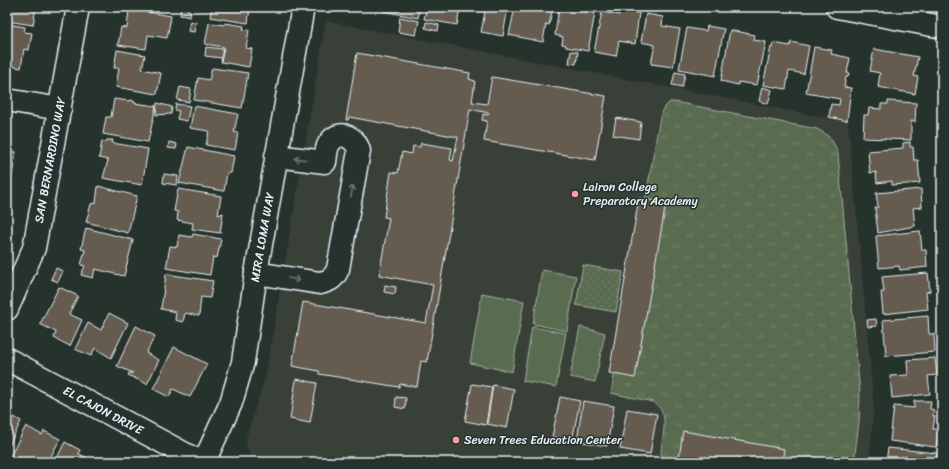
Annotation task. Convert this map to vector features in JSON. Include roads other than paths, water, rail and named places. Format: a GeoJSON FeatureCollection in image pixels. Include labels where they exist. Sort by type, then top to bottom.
{"type":"FeatureCollection","features":[{"type":"Feature","properties":{"kind":"street","name":"SAN BERNARDINO WAY"},"geometry":{"type":"LineString","coordinates":[[7,309],[34,248],[78,7]]}},
{"type":"Feature","properties":{"kind":"street","name":"MIRA LOMA WAY"},"geometry":{"type":"LineString","coordinates":[[204,462],[231,403],[243,362],[256,273],[303,7]]}},
{"type":"Feature","properties":{"kind":"street"},"geometry":{"type":"LineString","coordinates":[[837,7],[942,27]]}},
{"type":"Feature","properties":{"kind":"street"},"geometry":{"type":"LineString","coordinates":[[7,100],[60,109]]}},
{"type":"Feature","properties":{"kind":"street"},"geometry":{"type":"LineString","coordinates":[[256,273],[320,283],[329,281],[335,276],[338,269],[359,151],[357,144],[353,139],[346,136],[336,137],[330,142],[325,162],[276,156]]}},
{"type":"Feature","properties":{"kind":"street","name":"EL CAJON DRIVE"},"geometry":{"type":"LineString","coordinates":[[7,360],[200,462]]}},
{"type":"Feature","properties":{"kind":"place","name":"Lairon College Preparatory Academy"},"geometry":{"type":"Point","coordinates":[575,194]}},
{"type":"Feature","properties":{"kind":"place","name":"Seven Trees Education Center"},"geometry":{"type":"Point","coordinates":[456,440]}}]}
